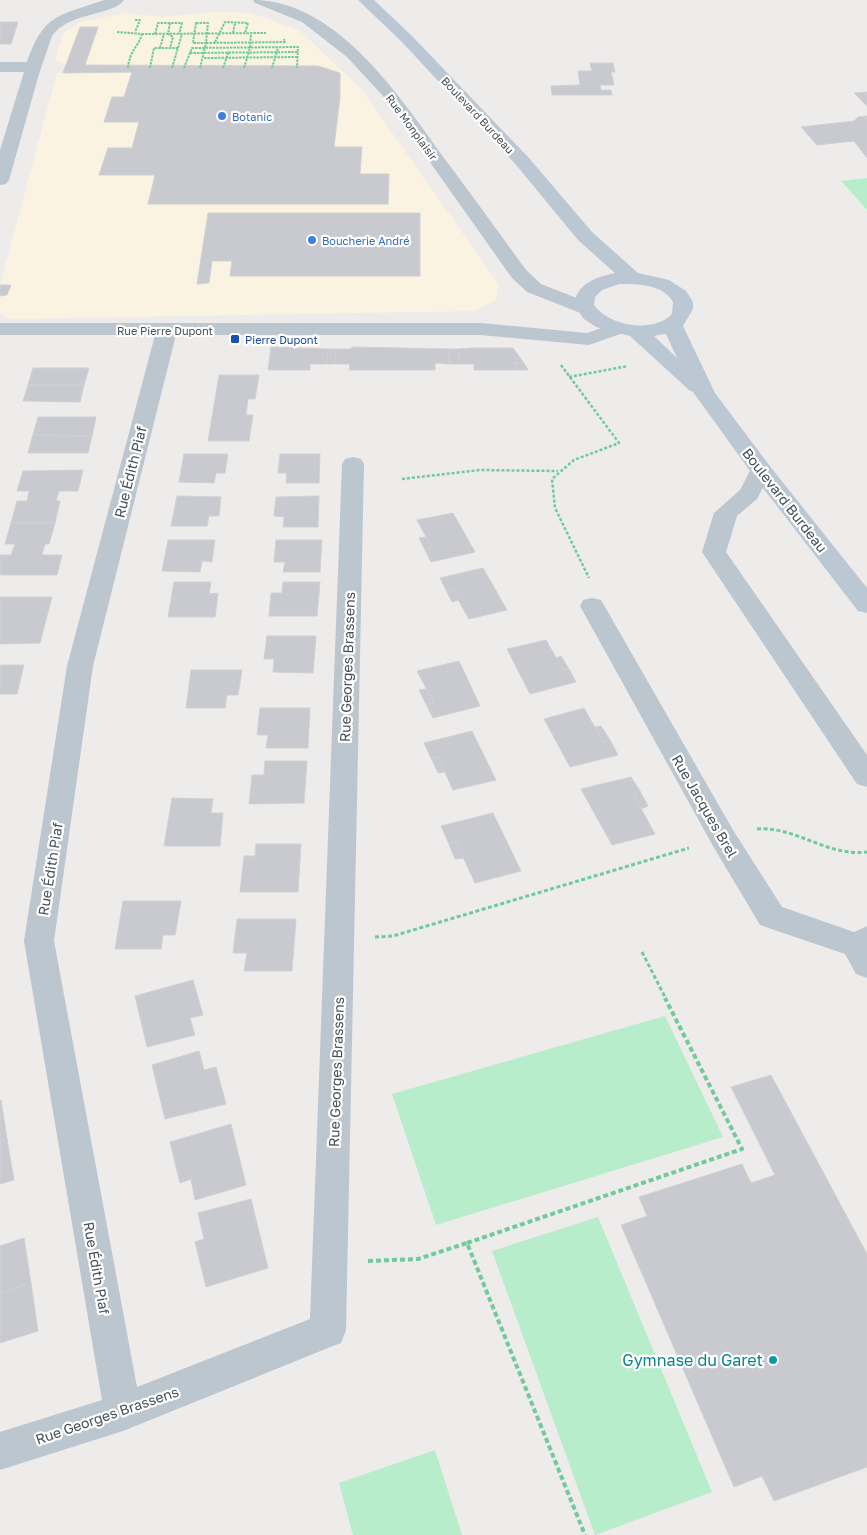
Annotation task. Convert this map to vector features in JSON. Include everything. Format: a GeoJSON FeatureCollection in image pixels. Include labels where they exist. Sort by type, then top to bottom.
{"type":"FeatureCollection","features":[{"type":"Feature","properties":{"kind":"main road","name":"Boulevard Burdeau"},"geometry":{"type":"LineString","coordinates":[[365,0],[407,39],[516,155],[585,236],[632,278]]}},
{"type":"Feature","properties":{"kind":"main road","name":"Boulevard Burdeau"},"geometry":{"type":"LineString","coordinates":[[585,236],[598,259],[600,284]]}},
{"type":"Feature","properties":{"kind":"main road"},"geometry":{"type":"LineString","coordinates":[[632,278],[663,284],[675,291],[683,300],[685,309],[681,318],[672,325],[650,332],[638,332],[616,329],[589,313],[584,300],[588,293],[600,284],[632,278]]}},
{"type":"Feature","properties":{"kind":"main road","name":"Boulevard Burdeau"},"geometry":{"type":"LineString","coordinates":[[672,325],[704,394]]}},
{"type":"Feature","properties":{"kind":"main road","name":"Boulevard Burdeau"},"geometry":{"type":"LineString","coordinates":[[638,332],[704,394],[760,470],[867,605]]}},
{"type":"Feature","properties":{"kind":"street"},"geometry":{"type":"LineString","coordinates":[[0,180],[33,67],[48,29],[70,16],[100,8],[116,0]]}},
{"type":"Feature","properties":{"kind":"street","name":"Rue Monplaisir"},"geometry":{"type":"LineString","coordinates":[[260,0],[307,19],[353,54],[389,93],[519,274],[534,288],[589,313]]}},
{"type":"Feature","properties":{"kind":"street"},"geometry":{"type":"LineString","coordinates":[[0,67],[33,67]]}},
{"type":"Feature","properties":{"kind":"street"},"geometry":{"type":"LineString","coordinates":[[534,288],[600,284]]}},
{"type":"Feature","properties":{"kind":"street","name":"Rue Pierre Dupont"},"geometry":{"type":"LineString","coordinates":[[540,335],[565,331],[589,313]]}},
{"type":"Feature","properties":{"kind":"street","name":"Rue Pierre Dupont"},"geometry":{"type":"LineString","coordinates":[[0,329],[481,329],[589,339],[616,329]]}},
{"type":"Feature","properties":{"kind":"street","name":"Rue Édith Piaf"},"geometry":{"type":"LineString","coordinates":[[123,1412],[39,941],[80,666],[167,330]]}},
{"type":"Feature","properties":{"kind":"street","name":"Rue Georges Brassens"},"geometry":{"type":"LineString","coordinates":[[0,1451],[123,1412],[328,1330],[353,464]]}},
{"type":"Feature","properties":{"kind":"street"},"geometry":{"type":"LineString","coordinates":[[760,470],[749,494],[726,514],[714,552],[867,777]]}},
{"type":"Feature","properties":{"kind":"street","name":"Rue Jacques Brel"},"geometry":{"type":"LineString","coordinates":[[592,606],[723,838],[771,916],[863,950]]}},
{"type":"Feature","properties":{"kind":"path"},"geometry":{"type":"LineString","coordinates":[[155,34],[158,23],[182,22],[178,48],[172,68]]}},
{"type":"Feature","properties":{"kind":"path"},"geometry":{"type":"LineString","coordinates":[[216,42],[222,33],[225,22],[248,23],[245,33]]}},
{"type":"Feature","properties":{"kind":"path"},"geometry":{"type":"LineString","coordinates":[[168,34],[170,23]]}},
{"type":"Feature","properties":{"kind":"path"},"geometry":{"type":"LineString","coordinates":[[200,68],[207,48],[207,42],[207,33],[208,23],[196,23],[193,43],[207,42],[285,42],[284,33]]}},
{"type":"Feature","properties":{"kind":"path"},"geometry":{"type":"LineString","coordinates":[[233,33],[235,23]]}},
{"type":"Feature","properties":{"kind":"path"},"geometry":{"type":"LineString","coordinates":[[112,32],[135,32],[142,34],[266,33]]}},
{"type":"Feature","properties":{"kind":"path"},"geometry":{"type":"LineString","coordinates":[[226,42],[228,33]]}},
{"type":"Feature","properties":{"kind":"path"},"geometry":{"type":"LineString","coordinates":[[236,42],[240,33]]}},
{"type":"Feature","properties":{"kind":"path"},"geometry":{"type":"LineString","coordinates":[[244,68],[250,48],[251,33]]}},
{"type":"Feature","properties":{"kind":"path"},"geometry":{"type":"LineString","coordinates":[[128,68],[129,54],[133,46],[140,41],[142,34]]}},
{"type":"Feature","properties":{"kind":"path"},"geometry":{"type":"LineString","coordinates":[[160,48],[164,34]]}},
{"type":"Feature","properties":{"kind":"path"},"geometry":{"type":"LineString","coordinates":[[168,34],[172,37],[170,48]]}},
{"type":"Feature","properties":{"kind":"path"},"geometry":{"type":"LineString","coordinates":[[150,68],[154,48],[178,48]]}},
{"type":"Feature","properties":{"kind":"path"},"geometry":{"type":"LineString","coordinates":[[184,68],[192,48],[298,48],[297,68]]}},
{"type":"Feature","properties":{"kind":"path"},"geometry":{"type":"LineString","coordinates":[[223,68],[229,48]]}},
{"type":"Feature","properties":{"kind":"path"},"geometry":{"type":"LineString","coordinates":[[272,68],[278,48]]}},
{"type":"Feature","properties":{"kind":"path"},"geometry":{"type":"LineString","coordinates":[[190,53],[298,52]]}},
{"type":"Feature","properties":{"kind":"path"},"geometry":{"type":"LineString","coordinates":[[204,58],[297,58]]}},
{"type":"Feature","properties":{"kind":"path"},"geometry":{"type":"LineString","coordinates":[[558,362],[619,443],[581,457],[558,471],[552,479],[555,508],[596,595],[592,606]]}},
{"type":"Feature","properties":{"kind":"path"},"geometry":{"type":"LineString","coordinates":[[569,377],[630,365]]}},
{"type":"Feature","properties":{"kind":"path"},"geometry":{"type":"LineString","coordinates":[[402,479],[475,470],[528,468],[558,471]]}},
{"type":"Feature","properties":{"kind":"path"},"geometry":{"type":"LineString","coordinates":[[340,939],[393,936],[723,838],[763,828],[794,835],[825,849],[855,855],[867,852]]}},
{"type":"Feature","properties":{"kind":"path"},"geometry":{"type":"LineString","coordinates":[[330,1262],[418,1259],[742,1149],[642,952]]}},
{"type":"Feature","properties":{"kind":"path"},"geometry":{"type":"LineString","coordinates":[[467,1243],[585,1535]]}},
{"type":"Feature","properties":{"kind":"shaded area"},"geometry":{"type":"Polygon","coordinates":[[[212,12],[251,13],[299,30],[362,90],[499,285],[496,299],[475,311],[10,319],[0,313],[0,285],[57,73],[63,73],[66,65],[55,60],[63,33],[81,22],[125,13],[162,17],[212,12]]]}},
{"type":"Feature","properties":{"kind":"green space"},"geometry":{"type":"Polygon","coordinates":[[[867,178],[867,210],[841,181],[867,178]]]}},
{"type":"Feature","properties":{"kind":"green space"},"geometry":{"type":"Polygon","coordinates":[[[665,1016],[723,1137],[436,1225],[392,1094],[665,1016]]]}},
{"type":"Feature","properties":{"kind":"green space"},"geometry":{"type":"Polygon","coordinates":[[[598,1217],[712,1492],[595,1535],[492,1251],[598,1217]]]}},
{"type":"Feature","properties":{"kind":"green space"},"geometry":{"type":"Polygon","coordinates":[[[435,1450],[462,1535],[353,1535],[339,1483],[435,1450]]]}},
{"type":"Feature","properties":{"kind":"building"},"geometry":{"type":"Polygon","coordinates":[[[0,22],[18,22],[11,44],[0,44],[0,22]]]}},
{"type":"Feature","properties":{"kind":"building","name":"Botanic"},"geometry":{"type":"Polygon","coordinates":[[[80,27],[98,27],[85,65],[318,66],[340,73],[340,97],[334,147],[362,147],[360,174],[389,174],[388,204],[148,204],[155,175],[99,175],[108,148],[132,148],[139,122],[104,122],[112,97],[124,97],[132,72],[63,73],[80,27]]]}},
{"type":"Feature","properties":{"kind":"building"},"geometry":{"type":"Polygon","coordinates":[[[590,63],[613,63],[615,72],[611,72],[614,85],[600,85],[601,90],[611,90],[612,95],[552,95],[551,86],[580,85],[578,71],[592,71],[590,63]]]}},
{"type":"Feature","properties":{"kind":"building"},"geometry":{"type":"Polygon","coordinates":[[[867,92],[867,106],[854,93],[867,92]]]}},
{"type":"Feature","properties":{"kind":"building"},"geometry":{"type":"Polygon","coordinates":[[[867,116],[867,158],[854,141],[817,145],[801,127],[854,121],[858,117],[867,116]]]}},
{"type":"Feature","properties":{"kind":"building","name":"Boucherie André"},"geometry":{"type":"Polygon","coordinates":[[[208,213],[420,213],[420,276],[230,276],[232,261],[212,261],[209,283],[197,284],[208,213]]]}},
{"type":"Feature","properties":{"kind":"building"},"geometry":{"type":"Polygon","coordinates":[[[0,285],[11,285],[7,295],[0,296],[0,285]]]}},
{"type":"Feature","properties":{"kind":"building"},"geometry":{"type":"Polygon","coordinates":[[[271,347],[328,349],[327,364],[310,364],[310,370],[268,370],[271,347]]]}},
{"type":"Feature","properties":{"kind":"building"},"geometry":{"type":"Polygon","coordinates":[[[352,347],[449,349],[449,364],[435,363],[435,370],[349,370],[350,364],[335,364],[336,349],[351,349],[352,347]]]}},
{"type":"Feature","properties":{"kind":"building"},"geometry":{"type":"Polygon","coordinates":[[[513,348],[524,363],[515,363],[515,370],[474,370],[474,364],[459,364],[459,349],[513,348]]]}},
{"type":"Feature","properties":{"kind":"building"},"geometry":{"type":"Polygon","coordinates":[[[328,349],[336,349],[335,364],[327,364],[328,349]]]}},
{"type":"Feature","properties":{"kind":"building"},"geometry":{"type":"Polygon","coordinates":[[[449,349],[459,349],[459,364],[449,364],[449,349]]]}},
{"type":"Feature","properties":{"kind":"building"},"geometry":{"type":"Polygon","coordinates":[[[515,363],[524,363],[528,370],[515,370],[515,363]]]}},
{"type":"Feature","properties":{"kind":"building"},"geometry":{"type":"Polygon","coordinates":[[[33,368],[89,368],[84,385],[28,385],[33,368]]]}},
{"type":"Feature","properties":{"kind":"building"},"geometry":{"type":"Polygon","coordinates":[[[219,375],[259,375],[255,399],[248,399],[246,415],[253,415],[249,441],[208,441],[219,375]]]}},
{"type":"Feature","properties":{"kind":"building"},"geometry":{"type":"Polygon","coordinates":[[[28,385],[84,385],[80,402],[23,401],[28,385]]]}},
{"type":"Feature","properties":{"kind":"building"},"geometry":{"type":"Polygon","coordinates":[[[38,417],[96,417],[92,436],[33,435],[38,417]]]}},
{"type":"Feature","properties":{"kind":"building"},"geometry":{"type":"Polygon","coordinates":[[[33,435],[92,436],[88,453],[28,453],[33,435]]]}},
{"type":"Feature","properties":{"kind":"building"},"geometry":{"type":"Polygon","coordinates":[[[184,454],[228,454],[225,473],[216,473],[214,483],[179,482],[184,454]]]}},
{"type":"Feature","properties":{"kind":"building"},"geometry":{"type":"Polygon","coordinates":[[[280,454],[320,454],[319,483],[286,483],[287,473],[278,473],[280,454]]]}},
{"type":"Feature","properties":{"kind":"building"},"geometry":{"type":"Polygon","coordinates":[[[83,470],[78,491],[59,491],[56,501],[60,501],[55,523],[11,523],[17,501],[27,501],[29,491],[17,491],[23,471],[83,470]]]}},
{"type":"Feature","properties":{"kind":"building"},"geometry":{"type":"Polygon","coordinates":[[[177,496],[221,497],[219,516],[209,516],[207,526],[171,526],[177,496]]]}},
{"type":"Feature","properties":{"kind":"building"},"geometry":{"type":"Polygon","coordinates":[[[319,496],[318,527],[283,527],[284,517],[274,516],[276,497],[319,496]]]}},
{"type":"Feature","properties":{"kind":"building"},"geometry":{"type":"Polygon","coordinates":[[[453,513],[475,552],[431,562],[425,550],[432,548],[417,520],[453,513]]]}},
{"type":"Feature","properties":{"kind":"building"},"geometry":{"type":"Polygon","coordinates":[[[11,523],[55,523],[49,544],[45,544],[42,555],[62,555],[57,575],[0,575],[0,555],[11,555],[15,544],[5,544],[11,523]]]}},
{"type":"Feature","properties":{"kind":"building"},"geometry":{"type":"Polygon","coordinates":[[[426,537],[432,548],[425,550],[419,538],[426,537]]]}},
{"type":"Feature","properties":{"kind":"building"},"geometry":{"type":"Polygon","coordinates":[[[168,540],[215,540],[212,562],[202,561],[200,572],[162,571],[168,540]]]}},
{"type":"Feature","properties":{"kind":"building"},"geometry":{"type":"Polygon","coordinates":[[[276,540],[322,540],[320,572],[283,572],[285,562],[274,562],[276,540]]]}},
{"type":"Feature","properties":{"kind":"building"},"geometry":{"type":"Polygon","coordinates":[[[483,568],[507,610],[469,619],[452,589],[446,590],[440,578],[483,568]]]}},
{"type":"Feature","properties":{"kind":"building"},"geometry":{"type":"Polygon","coordinates":[[[174,582],[211,582],[209,594],[218,593],[215,617],[168,617],[174,582]]]}},
{"type":"Feature","properties":{"kind":"building"},"geometry":{"type":"Polygon","coordinates":[[[283,582],[320,582],[317,616],[269,616],[271,593],[282,593],[283,582]]]}},
{"type":"Feature","properties":{"kind":"building"},"geometry":{"type":"Polygon","coordinates":[[[452,589],[459,600],[452,602],[446,590],[452,589]]]}},
{"type":"Feature","properties":{"kind":"building"},"geometry":{"type":"Polygon","coordinates":[[[0,597],[52,597],[40,643],[0,644],[0,597]]]}},
{"type":"Feature","properties":{"kind":"building"},"geometry":{"type":"Polygon","coordinates":[[[267,636],[316,636],[313,673],[273,672],[274,659],[264,659],[267,636]]]}},
{"type":"Feature","properties":{"kind":"building"},"geometry":{"type":"Polygon","coordinates":[[[546,640],[563,670],[569,669],[576,682],[530,694],[507,649],[546,640]]]}},
{"type":"Feature","properties":{"kind":"building"},"geometry":{"type":"Polygon","coordinates":[[[561,656],[569,669],[563,670],[556,658],[561,656]]]}},
{"type":"Feature","properties":{"kind":"building"},"geometry":{"type":"Polygon","coordinates":[[[459,661],[480,706],[433,718],[426,704],[434,703],[417,671],[459,661]]]}},
{"type":"Feature","properties":{"kind":"building"},"geometry":{"type":"Polygon","coordinates":[[[0,665],[24,665],[17,694],[0,694],[0,665]]]}},
{"type":"Feature","properties":{"kind":"building"},"geometry":{"type":"Polygon","coordinates":[[[191,670],[242,670],[238,695],[227,695],[225,708],[186,708],[191,670]]]}},
{"type":"Feature","properties":{"kind":"building"},"geometry":{"type":"Polygon","coordinates":[[[426,689],[434,703],[426,704],[419,690],[426,689]]]}},
{"type":"Feature","properties":{"kind":"building"},"geometry":{"type":"Polygon","coordinates":[[[260,708],[310,708],[308,748],[266,748],[268,735],[257,735],[260,708]]]}},
{"type":"Feature","properties":{"kind":"building"},"geometry":{"type":"Polygon","coordinates":[[[584,708],[603,742],[610,740],[618,755],[570,767],[544,719],[584,708]]]}},
{"type":"Feature","properties":{"kind":"building"},"geometry":{"type":"Polygon","coordinates":[[[601,726],[610,740],[603,742],[595,727],[601,726]]]}},
{"type":"Feature","properties":{"kind":"building"},"geometry":{"type":"Polygon","coordinates":[[[472,731],[496,780],[453,790],[438,757],[431,758],[424,743],[472,731]]]}},
{"type":"Feature","properties":{"kind":"building"},"geometry":{"type":"Polygon","coordinates":[[[438,757],[445,772],[438,773],[431,758],[438,757]]]}},
{"type":"Feature","properties":{"kind":"building"},"geometry":{"type":"Polygon","coordinates":[[[265,761],[307,761],[304,803],[249,804],[252,775],[264,775],[265,761]]]}},
{"type":"Feature","properties":{"kind":"building"},"geometry":{"type":"Polygon","coordinates":[[[631,777],[640,791],[633,794],[655,834],[612,845],[581,789],[631,777]]]}},
{"type":"Feature","properties":{"kind":"building"},"geometry":{"type":"Polygon","coordinates":[[[640,791],[648,806],[641,809],[633,794],[640,791]]]}},
{"type":"Feature","properties":{"kind":"building"},"geometry":{"type":"Polygon","coordinates":[[[172,798],[213,799],[211,813],[223,813],[220,846],[164,846],[172,798]]]}},
{"type":"Feature","properties":{"kind":"building"},"geometry":{"type":"Polygon","coordinates":[[[493,813],[521,871],[475,883],[456,842],[449,844],[441,826],[493,813]]]}},
{"type":"Feature","properties":{"kind":"building"},"geometry":{"type":"Polygon","coordinates":[[[456,842],[464,858],[455,859],[449,844],[456,842]]]}},
{"type":"Feature","properties":{"kind":"building"},"geometry":{"type":"Polygon","coordinates":[[[256,844],[301,844],[298,892],[240,892],[244,856],[255,856],[256,844]]]}},
{"type":"Feature","properties":{"kind":"building"},"geometry":{"type":"Polygon","coordinates":[[[123,901],[181,901],[175,935],[163,935],[161,949],[115,949],[123,901]]]}},
{"type":"Feature","properties":{"kind":"building"},"geometry":{"type":"Polygon","coordinates":[[[237,919],[296,919],[292,971],[244,971],[247,953],[233,953],[237,919]]]}},
{"type":"Feature","properties":{"kind":"building"},"geometry":{"type":"Polygon","coordinates":[[[193,980],[203,1015],[190,1018],[195,1035],[147,1047],[135,996],[193,980]]]}},
{"type":"Feature","properties":{"kind":"building"},"geometry":{"type":"Polygon","coordinates":[[[199,1051],[204,1070],[216,1067],[226,1104],[165,1119],[152,1065],[199,1051]]]}},
{"type":"Feature","properties":{"kind":"building","name":"Gymnase du Garet"},"geometry":{"type":"Polygon","coordinates":[[[771,1075],[867,1254],[867,1467],[774,1501],[762,1476],[734,1487],[621,1225],[647,1216],[639,1197],[742,1164],[751,1183],[775,1175],[731,1087],[771,1075]]]}},
{"type":"Feature","properties":{"kind":"building"},"geometry":{"type":"Polygon","coordinates":[[[0,1100],[7,1139],[0,1141],[0,1100]]]}},
{"type":"Feature","properties":{"kind":"building"},"geometry":{"type":"Polygon","coordinates":[[[231,1124],[246,1185],[195,1200],[191,1179],[180,1183],[170,1142],[231,1124]]]}},
{"type":"Feature","properties":{"kind":"building"},"geometry":{"type":"Polygon","coordinates":[[[7,1139],[14,1180],[0,1184],[0,1141],[7,1139]]]}},
{"type":"Feature","properties":{"kind":"building"},"geometry":{"type":"Polygon","coordinates":[[[251,1199],[268,1268],[206,1287],[195,1242],[204,1239],[198,1213],[251,1199]]]}},
{"type":"Feature","properties":{"kind":"building"},"geometry":{"type":"Polygon","coordinates":[[[24,1238],[31,1283],[0,1293],[0,1246],[24,1238]]]}},
{"type":"Feature","properties":{"kind":"building"},"geometry":{"type":"Polygon","coordinates":[[[31,1283],[38,1331],[0,1343],[0,1293],[31,1283]]]}},
{"type":"Feature","properties":{"kind":"place","name":"Botanic"},"geometry":{"type":"Point","coordinates":[222,116]}},
{"type":"Feature","properties":{"kind":"place","name":"Boucherie André"},"geometry":{"type":"Point","coordinates":[312,240]}},
{"type":"Feature","properties":{"kind":"place","name":"Pierre Dupont"},"geometry":{"type":"Point","coordinates":[235,339]}},
{"type":"Feature","properties":{"kind":"place","name":"Gymnase du Garet"},"geometry":{"type":"Point","coordinates":[773,1360]}}]}
